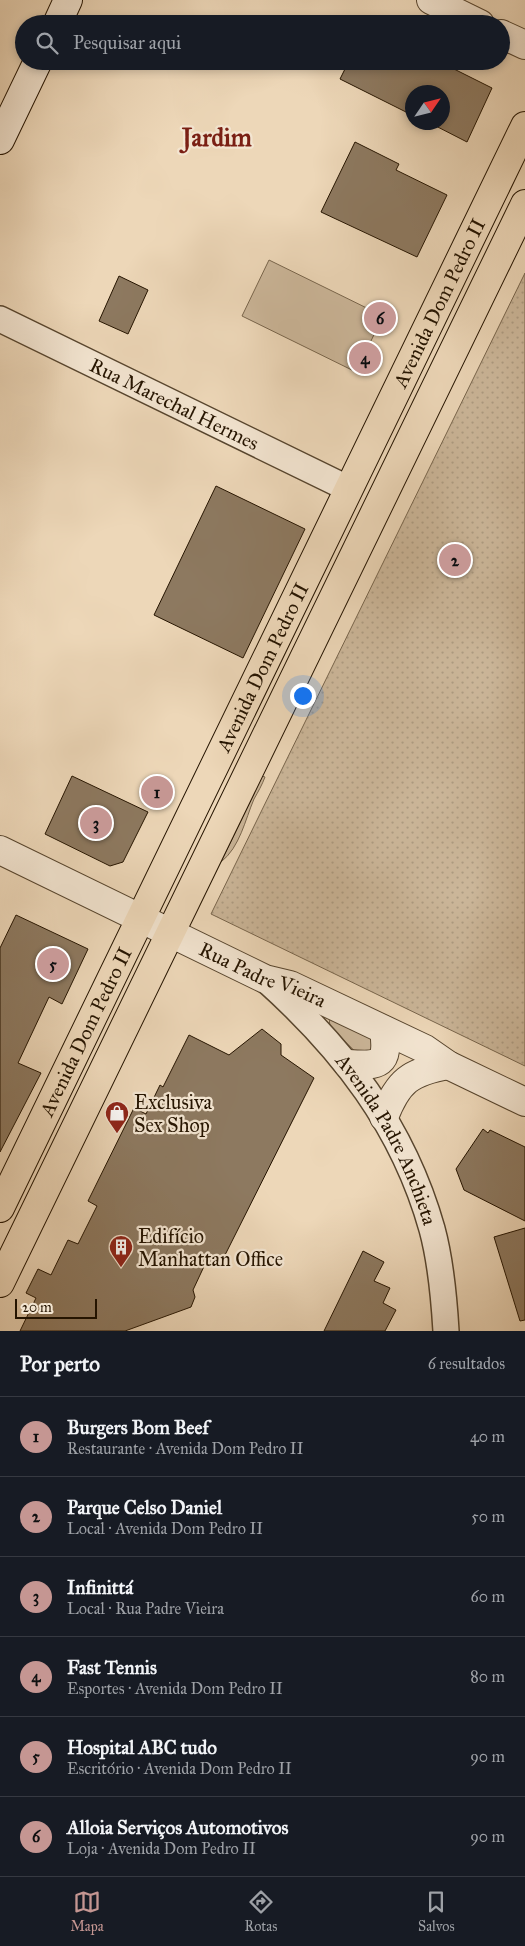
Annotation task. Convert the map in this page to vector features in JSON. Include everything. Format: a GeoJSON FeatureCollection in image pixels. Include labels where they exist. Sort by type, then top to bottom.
{"type":"FeatureCollection","features":[{"type":"Feature","properties":{"kind":"main road","name":"Avenida Dom Pedro II"},"geometry":{"type":"LineString","coordinates":[[0,1208],[525,126]]}},
{"type":"Feature","properties":{"kind":"main road","name":"Avenida Dom Pedro II"},"geometry":{"type":"LineString","coordinates":[[0,1284],[525,204]]}},
{"type":"Feature","properties":{"kind":"street"},"geometry":{"type":"LineString","coordinates":[[61,15],[68,0]]}},
{"type":"Feature","properties":{"kind":"street"},"geometry":{"type":"LineString","coordinates":[[431,0],[462,15]]}},
{"type":"Feature","properties":{"kind":"street"},"geometry":{"type":"LineString","coordinates":[[510,38],[525,45]]}},
{"type":"Feature","properties":{"kind":"street"},"geometry":{"type":"LineString","coordinates":[[0,140],[34,70]]}},
{"type":"Feature","properties":{"kind":"street","name":"Rua Marechal Hermes"},"geometry":{"type":"LineString","coordinates":[[0,318],[349,489]]}},
{"type":"Feature","properties":{"kind":"street","name":"Rua Padre Vieira"},"geometry":{"type":"LineString","coordinates":[[0,850],[266,979],[290,985],[425,1049],[448,1065],[525,1102]]}},
{"type":"Feature","properties":{"kind":"street","name":"Avenida Padre Anchieta"},"geometry":{"type":"LineString","coordinates":[[266,979],[310,1021],[348,1064],[384,1117],[422,1199],[432,1230],[443,1296],[446,1331]]}},
{"type":"Feature","properties":{"kind":"street"},"geometry":{"type":"LineString","coordinates":[[348,1064],[367,1065],[379,1061],[385,1056],[384,1030]]}},
{"type":"Feature","properties":{"kind":"street"},"geometry":{"type":"LineString","coordinates":[[384,1117],[393,1097],[405,1082],[416,1073],[448,1065]]}},
{"type":"Feature","properties":{"kind":"shaded area"},"geometry":{"type":"Polygon","coordinates":[[[269,260],[383,316],[356,372],[242,316],[269,260]]]}},
{"type":"Feature","properties":{"kind":"shaded area"},"geometry":{"type":"Polygon","coordinates":[[[525,273],[525,1066],[211,914],[525,273]]]}},
{"type":"Feature","properties":{"kind":"shaded area"},"geometry":{"type":"Polygon","coordinates":[[[262,776],[265,777],[241,833],[233,849],[221,862],[262,776]]]}},
{"type":"Feature","properties":{"kind":"shaded area"},"geometry":{"type":"Polygon","coordinates":[[[329,1017],[375,1033],[380,1047],[362,1058],[330,1027],[329,1017]]]}},
{"type":"Feature","properties":{"kind":"building"},"geometry":{"type":"Polygon","coordinates":[[[344,70],[456,70],[492,88],[467,142],[444,130],[450,130],[450,85],[405,85],[405,112],[340,79],[344,70]]]}},
{"type":"Feature","properties":{"kind":"building"},"geometry":{"type":"Polygon","coordinates":[[[355,142],[399,164],[396,170],[447,195],[417,257],[321,212],[355,142]]]}},
{"type":"Feature","properties":{"kind":"building"},"geometry":{"type":"Polygon","coordinates":[[[119,276],[148,290],[128,334],[99,321],[119,276]]]}},
{"type":"Feature","properties":{"kind":"building"},"geometry":{"type":"Polygon","coordinates":[[[216,486],[305,529],[243,658],[154,615],[216,486]]]}},
{"type":"Feature","properties":{"kind":"building"},"geometry":{"type":"Polygon","coordinates":[[[72,776],[148,812],[123,862],[110,866],[45,834],[72,776]]]}},
{"type":"Feature","properties":{"kind":"building"},"geometry":{"type":"Polygon","coordinates":[[[16,915],[88,949],[62,1004],[49,997],[18,1063],[41,1073],[0,1152],[0,948],[16,915]]]}},
{"type":"Feature","properties":{"kind":"building"},"geometry":{"type":"Polygon","coordinates":[[[262,1029],[281,1044],[281,1055],[314,1078],[219,1267],[207,1260],[193,1290],[195,1297],[191,1307],[125,1331],[20,1331],[36,1298],[26,1293],[38,1269],[51,1275],[68,1240],[78,1244],[97,1206],[88,1201],[134,1108],[146,1114],[160,1085],[163,1087],[189,1035],[229,1055],[262,1029]]]}},
{"type":"Feature","properties":{"kind":"building"},"geometry":{"type":"Polygon","coordinates":[[[483,1129],[488,1133],[490,1130],[525,1147],[525,1221],[464,1190],[456,1169],[483,1129]]]}},
{"type":"Feature","properties":{"kind":"building"},"geometry":{"type":"Polygon","coordinates":[[[525,1228],[525,1320],[520,1321],[494,1237],[525,1228]]]}},
{"type":"Feature","properties":{"kind":"building"},"geometry":{"type":"Polygon","coordinates":[[[363,1251],[384,1262],[374,1281],[390,1288],[383,1303],[396,1310],[385,1331],[324,1331],[363,1251]]]}},
{"type":"Feature","properties":{"kind":"place","name":"Alloia Serviços Automotivos"},"geometry":{"type":"Point","coordinates":[380,318]}},
{"type":"Feature","properties":{"kind":"place","name":"Fast Tennis"},"geometry":{"type":"Point","coordinates":[365,358]}},
{"type":"Feature","properties":{"kind":"place","name":"Parque Celso Daniel"},"geometry":{"type":"Point","coordinates":[455,560]}},
{"type":"Feature","properties":{"kind":"place","name":"Burgers Bom Beef"},"geometry":{"type":"Point","coordinates":[157,792]}},
{"type":"Feature","properties":{"kind":"place","name":"Infinittá"},"geometry":{"type":"Point","coordinates":[96,823]}},
{"type":"Feature","properties":{"kind":"place","name":"Hospital ABC tudo"},"geometry":{"type":"Point","coordinates":[53,964]}},
{"type":"Feature","properties":{"kind":"place","name":"Exclusiva Sex Shop"},"geometry":{"type":"Point","coordinates":[117,1134]}},
{"type":"Feature","properties":{"kind":"place","name":"Edifício Manhattan Office"},"geometry":{"type":"Point","coordinates":[121,1268]}},
{"type":"Feature","properties":{"kind":"district","name":"Jardim"},"geometry":{"type":"Point","coordinates":[217,137]}}]}
